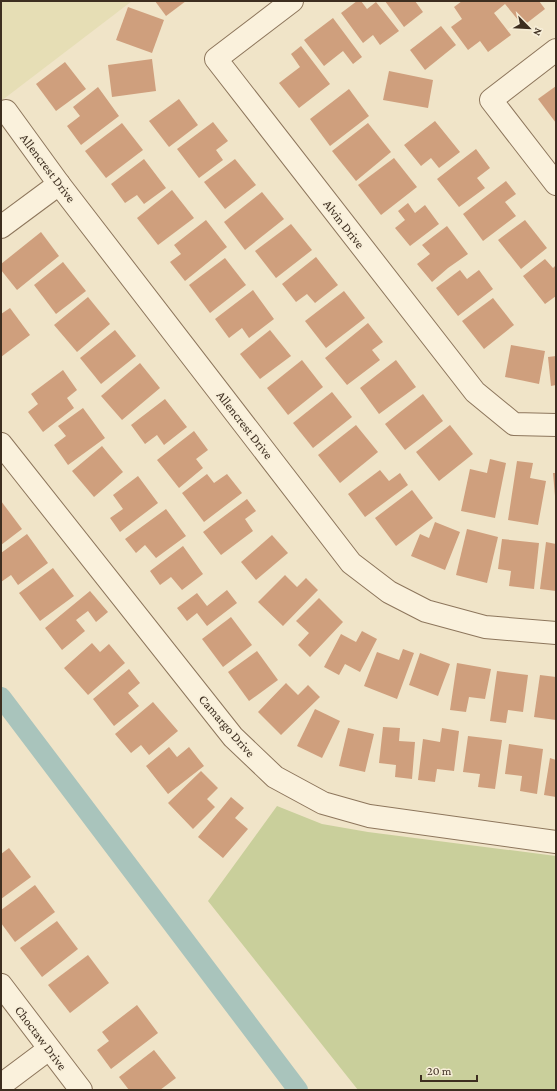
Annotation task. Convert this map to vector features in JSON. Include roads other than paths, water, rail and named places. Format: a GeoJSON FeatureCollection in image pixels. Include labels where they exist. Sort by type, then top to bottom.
{"type":"FeatureCollection","features":[{"type":"Feature","properties":{"kind":"street","name":"Alvin Drive"},"geometry":{"type":"LineString","coordinates":[[292,1],[216,59],[475,392],[514,424],[556,425]]}},
{"type":"Feature","properties":{"kind":"street"},"geometry":{"type":"LineString","coordinates":[[556,50],[491,100],[556,184]]}},
{"type":"Feature","properties":{"kind":"street","name":"Allencrest Drive"},"geometry":{"type":"LineString","coordinates":[[6,111],[59,184],[351,563],[389,592],[426,611],[484,627],[556,633]]}},
{"type":"Feature","properties":{"kind":"street"},"geometry":{"type":"LineString","coordinates":[[1,227],[59,184]]}},
{"type":"Feature","properties":{"kind":"street","name":"Camargo Drive"},"geometry":{"type":"LineString","coordinates":[[1,444],[233,737],[275,777],[323,803],[369,816],[556,842]]}},
{"type":"Feature","properties":{"kind":"street","name":"Choctaw Drive"},"geometry":{"type":"LineString","coordinates":[[1,985],[81,1090]]}},
{"type":"Feature","properties":{"kind":"street"},"geometry":{"type":"LineString","coordinates":[[1,1085],[49,1049]]}},
{"type":"Feature","properties":{"kind":"waterway"},"geometry":{"type":"LineString","coordinates":[[1,697],[298,1090]]}}]}
